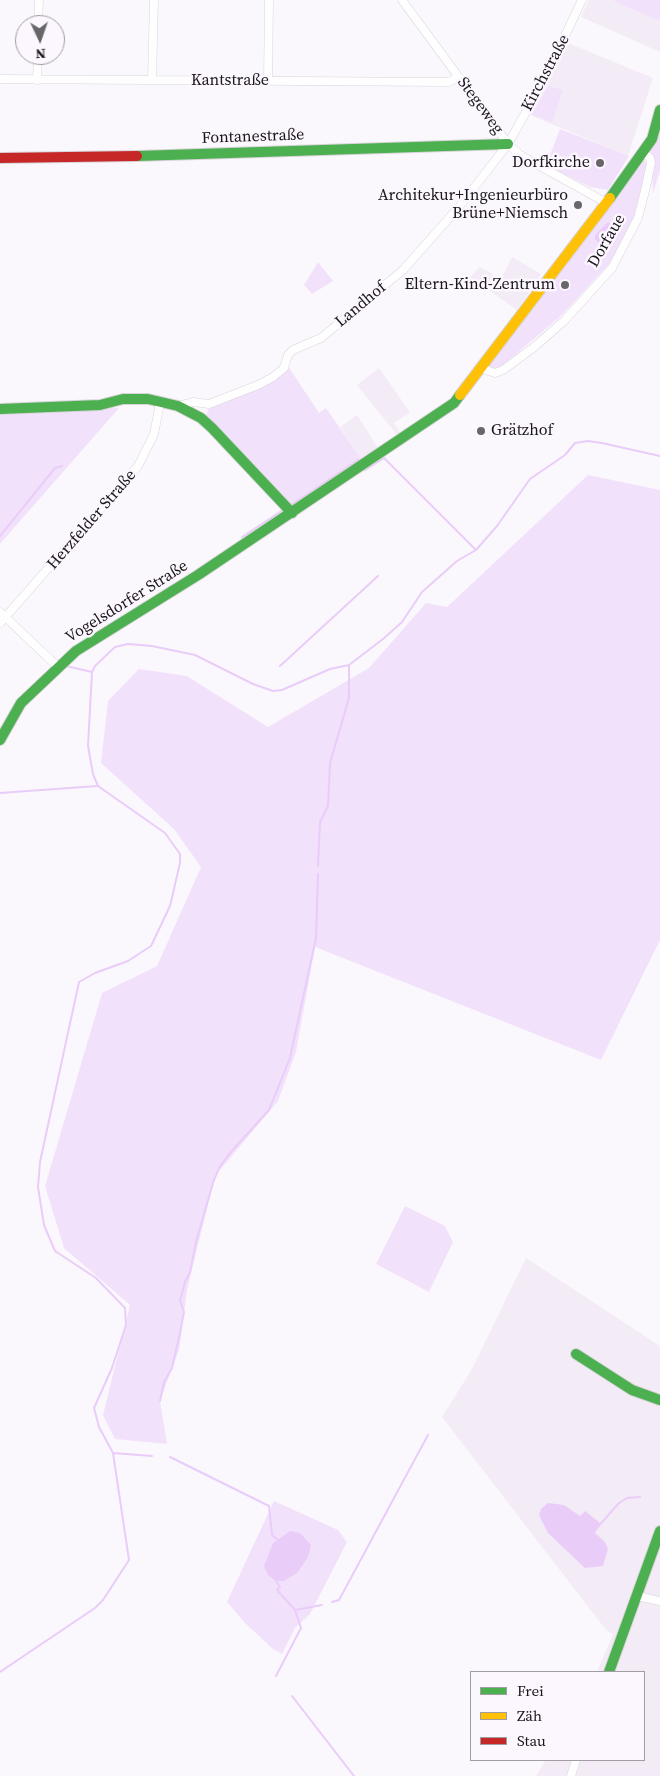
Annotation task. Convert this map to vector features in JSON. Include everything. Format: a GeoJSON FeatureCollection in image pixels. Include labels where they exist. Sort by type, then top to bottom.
{"type":"FeatureCollection","features":[{"type":"Feature","properties":{"kind":"street"},"geometry":{"type":"LineString","coordinates":[[38,0],[38,15]]}},
{"type":"Feature","properties":{"kind":"street"},"geometry":{"type":"LineString","coordinates":[[152,80],[154,0]]}},
{"type":"Feature","properties":{"kind":"street"},"geometry":{"type":"LineString","coordinates":[[268,81],[269,0]]}},
{"type":"Feature","properties":{"kind":"street","name":"Stegeweg"},"geometry":{"type":"LineString","coordinates":[[402,0],[508,144],[520,155],[605,202]]}},
{"type":"Feature","properties":{"kind":"street","name":"Kirchstraße"},"geometry":{"type":"LineString","coordinates":[[508,144],[543,82],[582,0]]}},
{"type":"Feature","properties":{"kind":"street"},"geometry":{"type":"LineString","coordinates":[[37,80],[38,65]]}},
{"type":"Feature","properties":{"kind":"street","name":"Kantstraße"},"geometry":{"type":"LineString","coordinates":[[0,79],[448,82],[459,77]]}},
{"type":"Feature","properties":{"kind":"street","name":"Dorfaue"},"geometry":{"type":"LineString","coordinates":[[292,513],[454,403],[643,153],[656,129],[660,110]]}},
{"type":"Feature","properties":{"kind":"street","name":"Fontanestraße"},"geometry":{"type":"LineString","coordinates":[[0,158],[94,157],[508,144]]}},
{"type":"Feature","properties":{"kind":"street","name":"Landhof"},"geometry":{"type":"LineString","coordinates":[[178,406],[193,402],[209,404],[258,385],[273,377],[284,368],[288,355],[293,350],[321,338],[403,270],[459,207],[508,144]]}},
{"type":"Feature","properties":{"kind":"street","name":"Dorfaue"},"geometry":{"type":"LineString","coordinates":[[480,368],[495,373],[503,370],[533,348],[564,321],[612,268],[638,218],[643,200],[651,163],[650,158],[643,153]]}},
{"type":"Feature","properties":{"kind":"street"},"geometry":{"type":"LineString","coordinates":[[0,409],[100,406],[123,400],[148,399],[178,406],[201,418],[212,428],[292,513]]}},
{"type":"Feature","properties":{"kind":"street","name":"Herzfelder Straße"},"geometry":{"type":"LineString","coordinates":[[2,617],[138,466],[154,434],[160,403]]}},
{"type":"Feature","properties":{"kind":"street","name":"Vogelsdorfer Straße"},"geometry":{"type":"LineString","coordinates":[[0,740],[3,726],[32,691],[57,666],[89,642],[198,575],[292,513]]}},
{"type":"Feature","properties":{"kind":"street"},"geometry":{"type":"LineString","coordinates":[[2,617],[57,666]]}},
{"type":"Feature","properties":{"kind":"street"},"geometry":{"type":"LineString","coordinates":[[576,1354],[632,1390],[660,1400]]}},
{"type":"Feature","properties":{"kind":"street"},"geometry":{"type":"LineString","coordinates":[[608,1671],[660,1531]]}},
{"type":"Feature","properties":{"kind":"street"},"geometry":{"type":"LineString","coordinates":[[637,1596],[660,1601]]}},
{"type":"Feature","properties":{"kind":"street"},"geometry":{"type":"LineString","coordinates":[[571,1776],[576,1761]]}},
{"type":"Feature","properties":{"kind":"shaded area"},"geometry":{"type":"Polygon","coordinates":[[[589,0],[612,0],[660,21],[660,52],[581,17],[589,0]]]}},
{"type":"Feature","properties":{"kind":"shaded area"},"geometry":{"type":"Polygon","coordinates":[[[612,0],[660,0],[660,21],[627,7],[612,0]]]}},
{"type":"Feature","properties":{"kind":"shaded area"},"geometry":{"type":"Polygon","coordinates":[[[568,43],[653,78],[628,156],[530,115],[568,43]]]}},
{"type":"Feature","properties":{"kind":"shaded area"},"geometry":{"type":"Polygon","coordinates":[[[548,86],[563,90],[552,122],[532,115],[548,86]]]}},
{"type":"Feature","properties":{"kind":"shaded area"},"geometry":{"type":"Polygon","coordinates":[[[660,123],[660,171],[653,193],[651,146],[660,123]]]}},
{"type":"Feature","properties":{"kind":"shaded area"},"geometry":{"type":"Polygon","coordinates":[[[560,129],[629,156],[608,190],[590,187],[546,165],[560,129]]]}},
{"type":"Feature","properties":{"kind":"shaded area"},"geometry":{"type":"Polygon","coordinates":[[[644,160],[647,166],[633,220],[610,263],[561,316],[502,366],[497,369],[483,368],[644,160]]]}},
{"type":"Feature","properties":{"kind":"shaded area"},"geometry":{"type":"Polygon","coordinates":[[[608,222],[616,227],[616,233],[609,242],[599,243],[595,239],[595,235],[608,222]]]}},
{"type":"Feature","properties":{"kind":"shaded area"},"geometry":{"type":"Polygon","coordinates":[[[512,257],[541,274],[517,310],[470,277],[480,267],[501,279],[512,257]]]}},
{"type":"Feature","properties":{"kind":"shaded area"},"geometry":{"type":"Polygon","coordinates":[[[318,262],[333,281],[312,294],[304,285],[318,262]]]}},
{"type":"Feature","properties":{"kind":"shaded area"},"geometry":{"type":"Polygon","coordinates":[[[288,366],[319,413],[326,408],[362,460],[291,507],[206,415],[211,405],[253,389],[288,366]]]}},
{"type":"Feature","properties":{"kind":"shaded area"},"geometry":{"type":"Polygon","coordinates":[[[379,368],[410,412],[394,423],[400,432],[397,435],[357,385],[379,368]]]}},
{"type":"Feature","properties":{"kind":"shaded area"},"geometry":{"type":"Polygon","coordinates":[[[0,408],[119,408],[0,544],[0,408]]]}},
{"type":"Feature","properties":{"kind":"shaded area"},"geometry":{"type":"Polygon","coordinates":[[[357,415],[378,448],[362,460],[340,427],[357,415]]]}},
{"type":"Feature","properties":{"kind":"shaded area"},"geometry":{"type":"Polygon","coordinates":[[[588,475],[660,490],[660,940],[601,1060],[315,947],[296,1052],[278,1101],[215,1176],[187,1290],[179,1350],[160,1401],[167,1444],[115,1439],[103,1415],[130,1305],[64,1248],[45,1186],[102,993],[157,966],[201,867],[174,829],[101,763],[108,701],[139,669],[187,676],[268,727],[369,668],[426,603],[447,607],[588,475]]]}},
{"type":"Feature","properties":{"kind":"shaded area"},"geometry":{"type":"Polygon","coordinates":[[[405,1206],[445,1226],[453,1242],[429,1292],[376,1264],[405,1206]]]}},
{"type":"Feature","properties":{"kind":"shaded area"},"geometry":{"type":"Polygon","coordinates":[[[526,1258],[660,1346],[660,1776],[536,1776],[545,1761],[645,1761],[645,1671],[597,1671],[613,1634],[606,1630],[442,1417],[472,1369],[526,1258]]]}},
{"type":"Feature","properties":{"kind":"shaded area"},"geometry":{"type":"Polygon","coordinates":[[[274,1501],[338,1530],[347,1542],[310,1614],[295,1628],[282,1654],[273,1649],[245,1623],[227,1602],[274,1501]]]}},
{"type":"Feature","properties":{"kind":"shaded area"},"geometry":{"type":"Polygon","coordinates":[[[548,1503],[564,1505],[580,1516],[585,1511],[600,1523],[595,1533],[605,1542],[608,1549],[603,1566],[585,1568],[548,1533],[539,1515],[541,1509],[548,1503]]]}},
{"type":"Feature","properties":{"kind":"shaded area"},"geometry":{"type":"Polygon","coordinates":[[[290,1531],[300,1533],[311,1545],[308,1557],[297,1573],[284,1581],[276,1581],[268,1575],[264,1566],[273,1543],[290,1531]]]}},
{"type":"Feature","properties":{"kind":"waterway"},"geometry":{"type":"LineString","coordinates":[[0,1672],[95,1608],[103,1600],[129,1560],[113,1453],[99,1427],[94,1408],[112,1368],[126,1325],[125,1308],[96,1278],[55,1251],[44,1225],[38,1187],[40,1162],[79,982],[95,973],[128,961],[151,946],[170,906],[180,863],[180,854],[165,833],[98,786],[93,774],[88,746],[92,672],[95,666],[115,647],[128,644],[152,646],[195,655],[253,684],[273,691],[282,690],[330,669],[349,665],[383,639],[402,622],[422,592],[457,561],[476,550],[497,526],[530,479],[565,455],[575,443],[588,441],[602,443],[660,456]]}},
{"type":"Feature","properties":{"kind":"waterway"},"geometry":{"type":"LineString","coordinates":[[365,470],[384,458],[476,550]]}},
{"type":"Feature","properties":{"kind":"waterway"},"geometry":{"type":"LineString","coordinates":[[291,505],[358,460]]}},
{"type":"Feature","properties":{"kind":"waterway"},"geometry":{"type":"LineString","coordinates":[[0,536],[55,468],[62,466]]}},
{"type":"Feature","properties":{"kind":"waterway"},"geometry":{"type":"LineString","coordinates":[[242,537],[283,510]]}},
{"type":"Feature","properties":{"kind":"waterway"},"geometry":{"type":"LineString","coordinates":[[280,666],[378,576]]}},
{"type":"Feature","properties":{"kind":"waterway"},"geometry":{"type":"LineString","coordinates":[[66,666],[92,672]]}},
{"type":"Feature","properties":{"kind":"waterway"},"geometry":{"type":"LineString","coordinates":[[318,866],[320,822],[328,806],[330,763],[349,698],[349,666]]}},
{"type":"Feature","properties":{"kind":"waterway"},"geometry":{"type":"LineString","coordinates":[[0,793],[97,786]]}},
{"type":"Feature","properties":{"kind":"waterway"},"geometry":{"type":"LineString","coordinates":[[160,1401],[164,1382],[172,1368],[180,1333],[184,1312],[180,1301],[190,1272],[196,1242],[213,1183],[219,1168],[230,1153],[269,1110],[290,1058],[316,938],[318,874]]}},
{"type":"Feature","properties":{"kind":"waterway"},"geometry":{"type":"LineString","coordinates":[[332,1602],[339,1600],[428,1435]]}},
{"type":"Feature","properties":{"kind":"waterway"},"geometry":{"type":"LineString","coordinates":[[113,1453],[152,1456]]}},
{"type":"Feature","properties":{"kind":"waterway"},"geometry":{"type":"LineString","coordinates":[[170,1457],[269,1506],[272,1535],[277,1539]]}},
{"type":"Feature","properties":{"kind":"waterway"},"geometry":{"type":"LineString","coordinates":[[596,1529],[619,1503],[627,1498],[640,1497]]}},
{"type":"Feature","properties":{"kind":"waterway"},"geometry":{"type":"LineString","coordinates":[[276,1581],[280,1587],[277,1590],[295,1610],[301,1628],[276,1676]]}},
{"type":"Feature","properties":{"kind":"waterway"},"geometry":{"type":"LineString","coordinates":[[295,1610],[322,1605]]}},
{"type":"Feature","properties":{"kind":"waterway"},"geometry":{"type":"LineString","coordinates":[[292,1696],[354,1776]]}},
{"type":"Feature","properties":{"kind":"traffic: fast"},"geometry":{"type":"LineString","coordinates":[[610,198],[652,139],[660,110]]}},
{"type":"Feature","properties":{"kind":"traffic: fast"},"geometry":{"type":"LineString","coordinates":[[137,156],[508,144]]}},
{"type":"Feature","properties":{"kind":"traffic: fast"},"geometry":{"type":"LineString","coordinates":[[0,740],[21,703],[76,651],[198,575],[454,403],[460,395]]}},
{"type":"Feature","properties":{"kind":"traffic: fast"},"geometry":{"type":"LineString","coordinates":[[0,409],[100,405],[123,399],[148,399],[178,406],[201,418],[212,428],[292,513]]}},
{"type":"Feature","properties":{"kind":"traffic: fast"},"geometry":{"type":"LineString","coordinates":[[576,1354],[632,1390],[660,1400]]}},
{"type":"Feature","properties":{"kind":"traffic: fast"},"geometry":{"type":"LineString","coordinates":[[609,1671],[660,1531]]}},
{"type":"Feature","properties":{"kind":"traffic: slow"},"geometry":{"type":"LineString","coordinates":[[460,395],[610,198]]}},
{"type":"Feature","properties":{"kind":"traffic: jam"},"geometry":{"type":"LineString","coordinates":[[0,158],[137,156]]}},
{"type":"Feature","properties":{"kind":"place","name":"Dorfkirche"},"geometry":{"type":"Point","coordinates":[600,163]}},
{"type":"Feature","properties":{"kind":"place","name":"Architekur+Ingenieurbüro Brüne+Niemsch"},"geometry":{"type":"Point","coordinates":[578,205]}},
{"type":"Feature","properties":{"kind":"place","name":"Eltern-Kind-Zentrum"},"geometry":{"type":"Point","coordinates":[565,285]}},
{"type":"Feature","properties":{"kind":"place","name":"Grätzhof"},"geometry":{"type":"Point","coordinates":[481,431]}}]}
